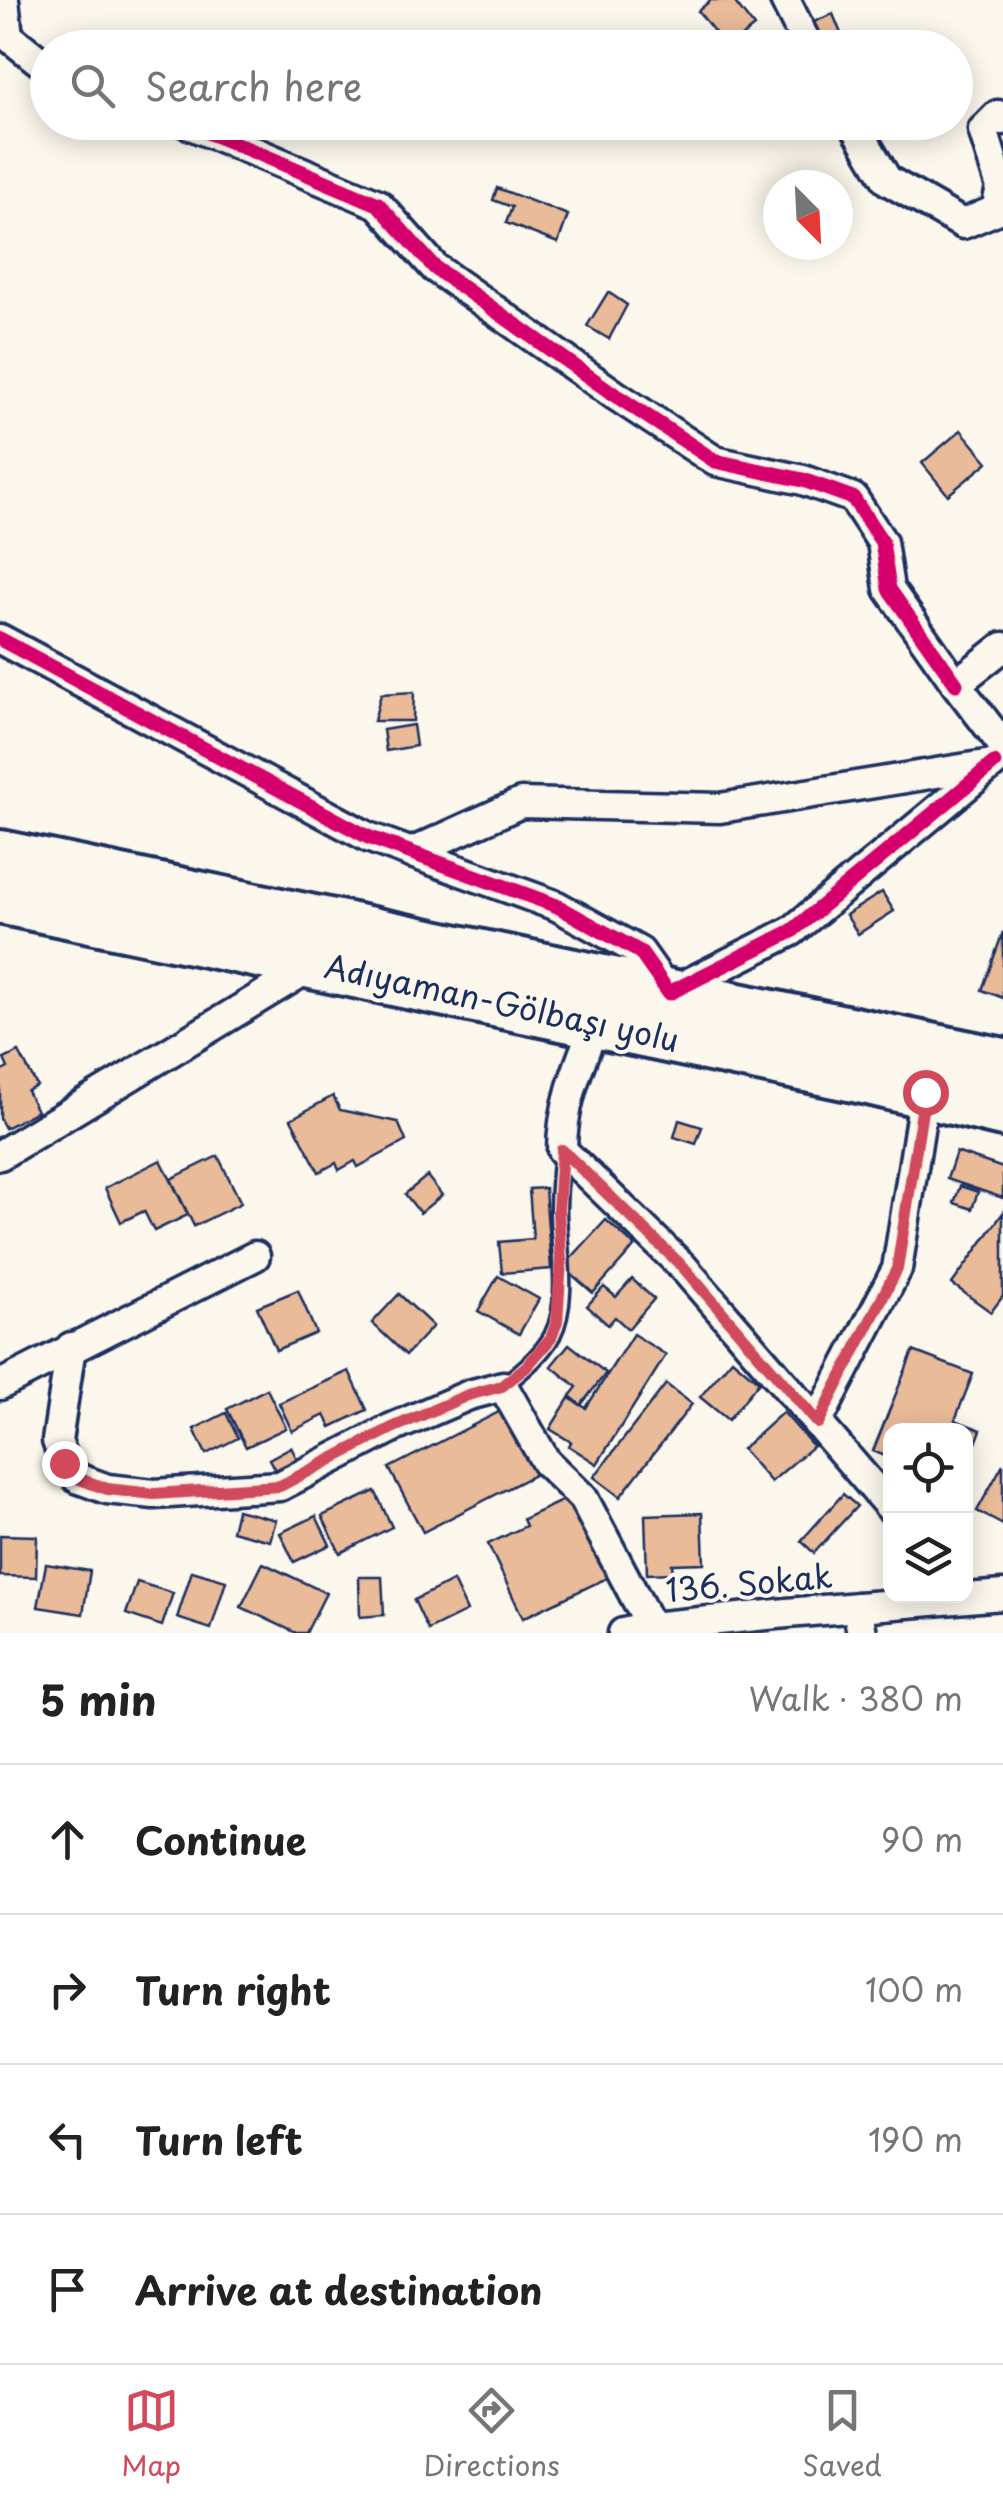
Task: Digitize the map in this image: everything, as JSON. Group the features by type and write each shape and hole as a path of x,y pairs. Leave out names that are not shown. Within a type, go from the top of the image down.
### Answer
{"highway":[{"name":"Adıyaman-Gölbaşı yolu","path":"0,856 1003,1064"},
{"name":"Adıyaman-Gölbaşı yolu","path":"0,898 1003,1111"}],"street":[{"path":"4,0 8,36 30,54"},
{"path":"785,0 800,30"},
{"path":"863,140 886,180 962,224 996,210 1001,187 983,130 998,114 1003,120"},
{"path":"227,140 378,204 435,268 715,461 802,480 853,498 882,542 890,589 1000,756"},
{"path":"0,640 368,837 557,906 640,952 669,993 792,931 1000,756"},
{"path":"956,684 1003,647"},
{"path":"411,853 521,803 720,808 1000,756"},
{"path":"0,1156 316,964"},
{"path":"596,1022 570,1088 562,1124 562,1150 683,1267 883,1499"},
{"path":"818,1423 897,1269 925,1092"},
{"path":"0,1385 256,1256"},
{"path":"71,1347 57,1441 64,1463 77,1478 107,1489 154,1494 280,1486 392,1428 468,1395 502,1386 546,1462 583,1498 651,1627"},
{"name":"136. Sokak","path":"973,1595 1003,1595"},
{"name":"136. Sokak","path":"623,1633 651,1627 860,1620 933,1603"}],"lane":[{"path":"502,1386 526,1367 551,1338 557,1322 562,1150"}],"building":[{"path":"711,0 733,0 754,27 713,30 698,11"},
{"path":"833,14 840,30 814,30 811,23"},
{"path":"497,188 568,215 558,243 506,223 512,207 493,200"},
{"path":"608,292 627,305 609,339 587,326"},
{"path":"961,430 988,462 948,495 922,463"},
{"path":"414,692 413,721 374,721 381,694"},
{"path":"413,725 416,746 386,751 383,730"},
{"path":"882,892 894,911 858,934 846,915"},
{"path":"1003,932 1003,998 982,990"},
{"path":"19,1052 37,1086 27,1091 37,1111 5,1128 0,1119 0,1072 8,1068 4,1059"},
{"path":"333,1096 340,1110 398,1122 406,1141 358,1167 355,1161 339,1170 336,1163 319,1172 291,1119"},
{"path":"679,1120 702,1127 696,1144 674,1137"},
{"path":"956,1152 1003,1168 1003,1198 947,1179"},
{"path":"218,1156 241,1203 194,1226 171,1179"},
{"path":"161,1160 188,1215 154,1231 144,1211 121,1222 105,1188"},
{"path":"427,1176 442,1195 420,1213 405,1194"},
{"path":"960,1186 978,1192 972,1209 954,1203"},
{"path":"545,1188 551,1269 502,1273 499,1242 533,1239 529,1189"},
{"path":"1003,1213 1003,1296 991,1312 952,1284"},
{"path":"606,1220 635,1246 593,1293 563,1267"},
{"path":"498,1276 539,1299 519,1334 478,1311"},
{"path":"632,1279 654,1299 628,1329 615,1317 608,1325 587,1306 604,1287 616,1297"},
{"path":"298,1290 316,1333 276,1350 257,1307"},
{"path":"399,1294 433,1326 406,1355 372,1323"},
{"path":"633,1334 666,1355 597,1464 550,1429 569,1398 586,1408"},
{"path":"569,1344 606,1373 581,1405 570,1396 577,1387 551,1366"},
{"path":"913,1351 973,1374 955,1420 963,1423 884,1423"},
{"path":"732,1359 759,1382 728,1420 700,1397"},
{"path":"349,1371 367,1410 331,1427 325,1415 292,1431 279,1403"},
{"path":"666,1384 692,1404 620,1497 594,1477"},
{"path":"267,1389 286,1428 246,1447 227,1409"},
{"path":"503,1410 536,1474 423,1532 389,1468"},
{"path":"783,1412 813,1446 771,1482 742,1449"},
{"path":"226,1413 238,1438 206,1454 194,1429"},
{"path":"883,1426 883,1455 873,1451"},
{"path":"973,1427 981,1430 973,1451"},
{"path":"291,1447 297,1459 275,1470 269,1459"},
{"path":"1003,1464 1003,1525 977,1511"},
{"path":"375,1491 392,1527 340,1553 322,1516"},
{"path":"843,1494 857,1506 814,1553 801,1541"},
{"path":"568,1498 607,1578 523,1618 488,1544 526,1526 523,1519"},
{"path":"237,1510 276,1520 270,1541 232,1531"},
{"path":"702,1513 704,1563 672,1564 673,1573 647,1574 645,1515"},
{"path":"316,1516 330,1545 294,1562 280,1533"},
{"path":"0,1535 37,1536 36,1577 0,1576"},
{"path":"263,1563 326,1593 306,1633 296,1633 241,1607"},
{"path":"46,1564 90,1571 83,1614 38,1607"},
{"path":"192,1571 226,1581 211,1629 177,1618"},
{"path":"359,1577 382,1577 384,1615 360,1617"},
{"path":"453,1581 467,1611 428,1630 414,1600"},
{"path":"137,1582 173,1593 162,1626 126,1614"}],"cycle path":[{"path":"227,140 378,204 435,268 715,461 803,480 853,498 882,542 889,589 956,684"},
{"path":"0,639 368,837 557,906 640,952 669,993 792,931 994,763"}],"route":[{"path":"64,1463 77,1478 107,1489 154,1494 280,1486 392,1428 468,1395 502,1386 526,1367 551,1338 557,1322 562,1150 683,1267 818,1423 897,1269 925,1092"}]}
